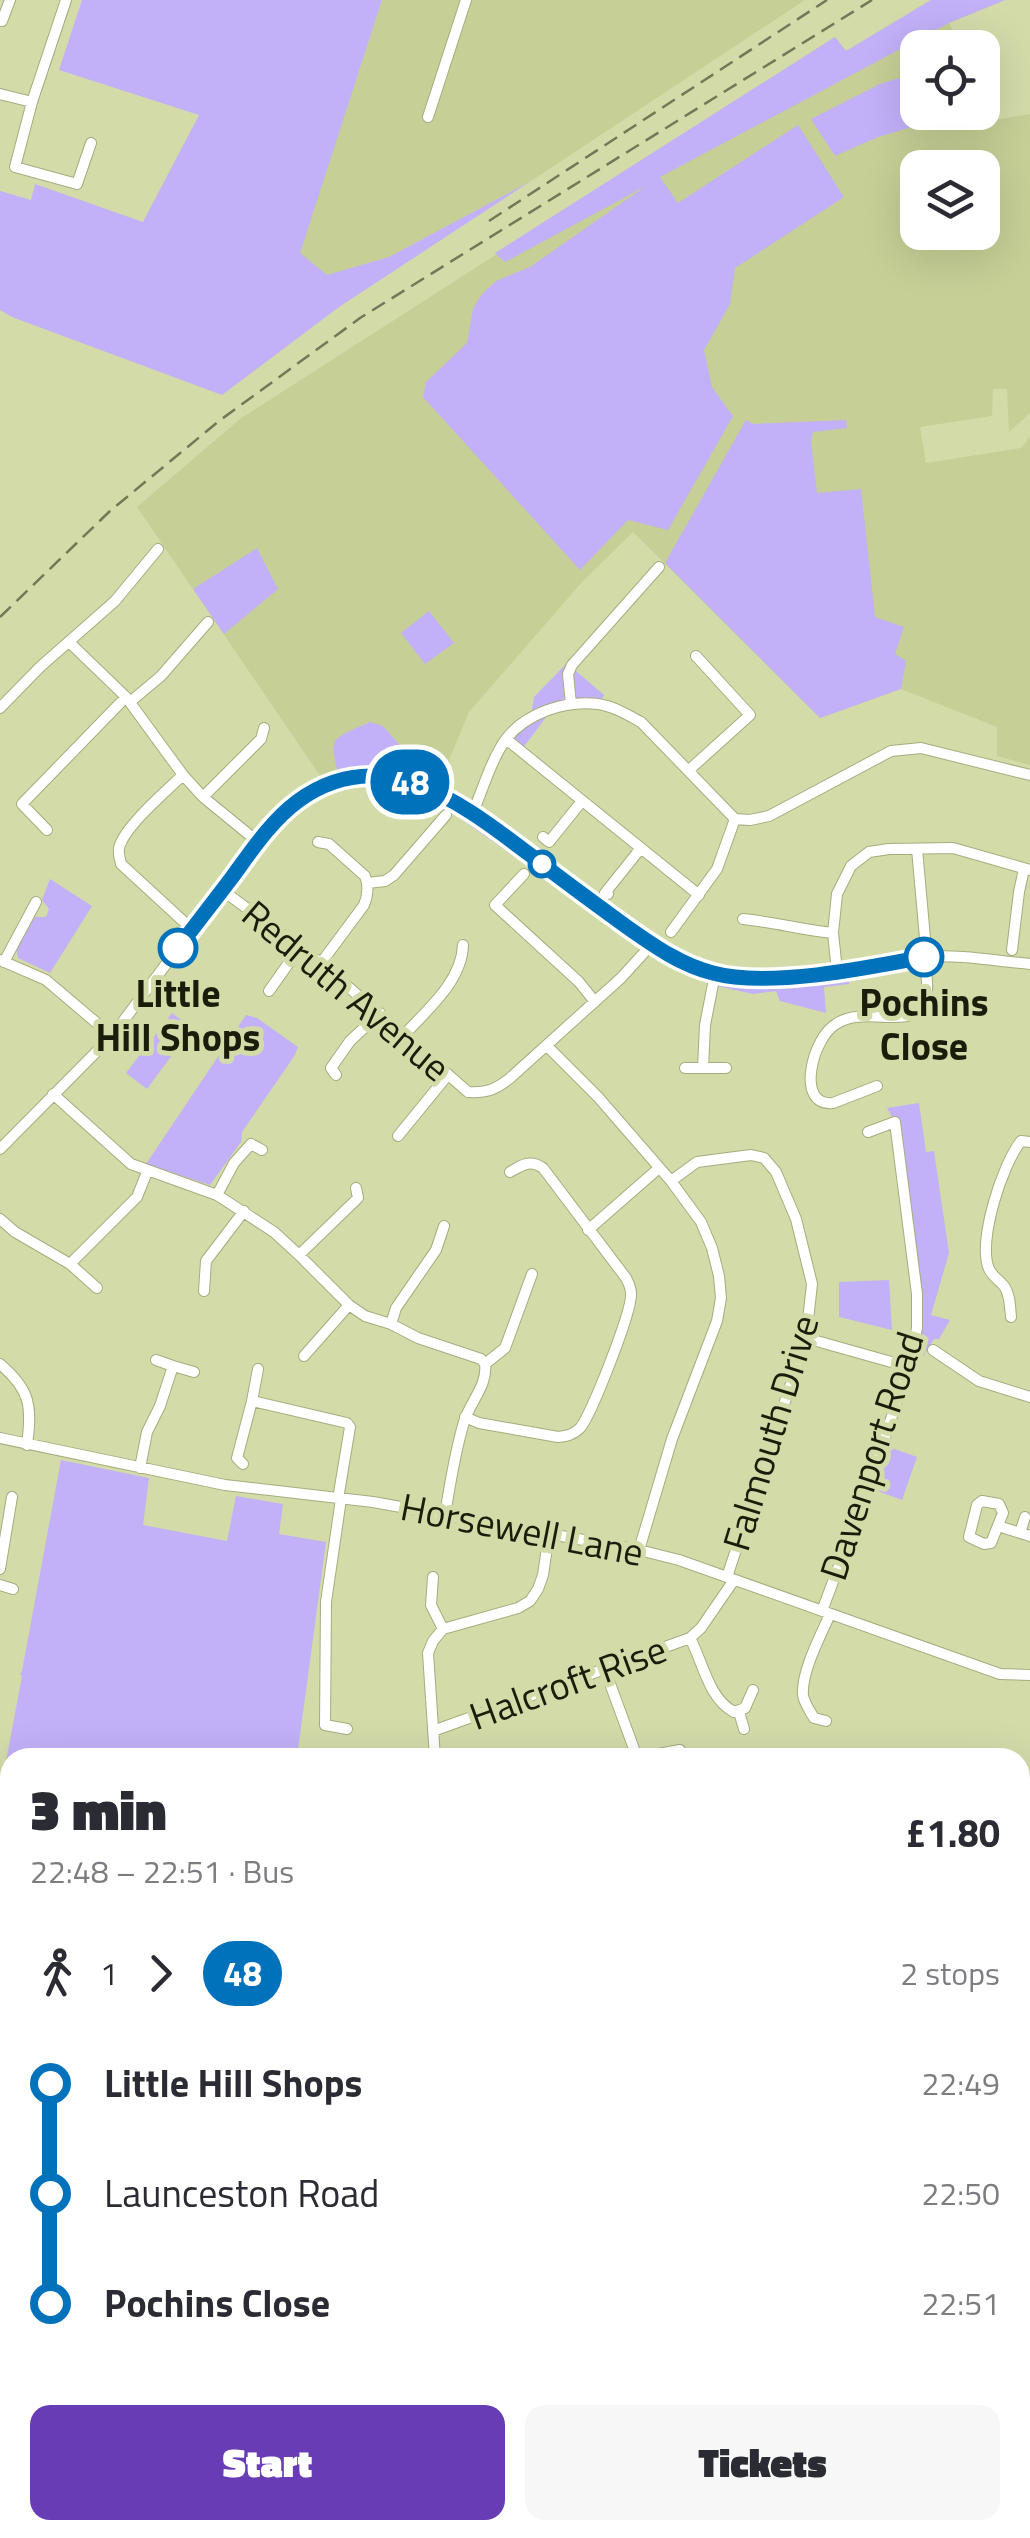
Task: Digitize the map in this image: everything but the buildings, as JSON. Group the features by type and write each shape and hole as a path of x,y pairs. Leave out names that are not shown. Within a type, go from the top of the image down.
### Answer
{"street":[{"path":"0,21 10,0"},
{"path":"66,0 14,167 77,184 91,143"},
{"path":"428,117 466,0"},
{"path":"0,94 32,102"},
{"path":"0,708 115,602 158,550"},
{"path":"572,704 568,674 572,664 660,566"},
{"path":"47,830 22,804 128,700 161,676 208,622"},
{"path":"197,635 208,645"},
{"path":"69,642 128,700 202,797 258,842"},
{"path":"696,656 761,725"},
{"path":"473,812 506,739 531,716 572,704 600,704 641,722 735,819 770,816 892,751 921,748 1030,775"},
{"path":"689,770 750,715"},
{"path":"202,797 264,736"},
{"path":"506,739 699,894"},
{"path":"182,775 146,809 120,845 118,854 122,864 183,921"},
{"path":"0,1148 112,1036 258,842 298,801 340,779 404,780 473,812 652,944 686,965 716,974 780,977 924,957 1030,964"},
{"path":"543,837 549,842 582,802"},
{"path":"368,883 394,875 432,823 446,815"},
{"path":"671,932 717,869 735,819"},
{"path":"318,842 328,844 368,883 364,905 321,962"},
{"path":"604,892 641,848"},
{"path":"837,970 832,933 837,894 851,866 869,852 953,848 1027,870 1019,892 1012,950"},
{"path":"917,849 925,938"},
{"path":"524,874 492,908 579,982 596,1002"},
{"name":"Redruth Avenue","path":"222,890 321,962 468,1092 495,1090 596,1002 652,944"},
{"path":"38,907 2,961 46,980 112,1036"},
{"path":"743,919 832,933"},
{"path":"404,1035 452,979 462,958 463,945"},
{"path":"269,991 300,947"},
{"path":"877,1086 833,1103 819,1101 812,1091 814,1050 835,1024 851,1018 872,1014 899,1023 914,1014 924,1002 924,957"},
{"path":"462,958 476,961"},
{"path":"702,1068 705,1025 716,974"},
{"path":"336,1075 330,1068 350,1041 380,1013"},
{"path":"547,1046 598,1097 671,1181 701,1222 712,1248 721,1298 717,1321 672,1439 639,1550"},
{"path":"685,1068 726,1068"},
{"path":"398,1136 448,1076"},
{"path":"53,1094 119,1156 147,1172 217,1195 274,1232 365,1316 481,1359 485,1364 484,1381 466,1417 445,1515"},
{"path":"868,1132 908,1119"},
{"name":"Davenport Road","path":"816,1722 804,1695 805,1678 909,1366 918,1328 918,1294 894,1122"},
{"path":"1011,1317 1007,1289 990,1272 986,1256 988,1236 995,1196 1012,1152 1021,1141 1030,1142"},
{"path":"217,1195 234,1162 250,1142 262,1150"},
{"name":"Falmouth Drive","path":"671,1181 697,1162 751,1155 764,1158 772,1166 796,1219 812,1284 806,1338 731,1579"},
{"path":"466,1417 479,1423 558,1437 571,1435 585,1422 632,1295 626,1278 543,1168 527,1163 510,1172"},
{"path":"588,1230 659,1168"},
{"path":"70,1264 137,1196 147,1172"},
{"path":"299,1254 359,1196"},
{"path":"208,1285 206,1261 244,1212"},
{"path":"3,1217 15,1232 70,1264 96,1288"},
{"path":"391,1324 396,1308 436,1250 444,1226"},
{"path":"485,1364 505,1348 532,1274"},
{"path":"1008,1293 1020,1290"},
{"path":"522,1298 535,1303"},
{"path":"304,1356 349,1305"},
{"path":"806,1338 909,1366"},
{"path":"933,1350 979,1381 1030,1398"},
{"path":"156,1360 194,1372"},
{"path":"0,1364 21,1385 29,1402 27,1445"},
{"path":"140,1468 147,1432 173,1366"},
{"path":"237,1461 258,1370"},
{"path":"252,1401 342,1420 351,1418 326,1602 319,1724 346,1729"},
{"name":"Horsewell Lane","path":"0,1438 241,1487 445,1515 639,1550 679,1560 1000,1674 1030,1675"},
{"path":"0,1569 12,1497"},
{"path":"998,1526 1025,1534 1024,1518"},
{"path":"434,1748 428,1653 433,1641 443,1629 530,1601 544,1575 549,1534"},
{"path":"432,1576 431,1606 443,1629"},
{"name":"Halcroft Rise","path":"433,1731 690,1638 701,1628 731,1579"},
{"path":"0,1586 13,1589"},
{"path":"690,1638 721,1703 740,1712 746,1708 753,1690"},
{"path":"606,1670 633,1748"},
{"path":"740,1712 744,1729"}],"shaded area":[{"path":"82,0 382,0 300,253 327,275 389,257 531,181 339,307 222,395 12,317 0,310 0,191 31,200 35,184 143,222 199,115 59,70"},
{"path":"382,0 805,0 531,181 389,257 327,276 299,254"},
{"path":"931,0 1005,0 949,23 952,30 900,30 900,130 1000,130 1000,119 1030,114 1030,413 1009,432 1007,389 993,389 992,416 920,427 926,463 1021,448 1030,437 1030,765 997,756 997,727 901,689 820,718 633,532 582,582 469,712 439,784 398,770 369,770 323,780 137,507 240,419 835,37 846,51"},
{"path":"931,0 1005,0 936,30 900,30 900,49 660,177 678,203 798,125 844,197 735,268 730,304 704,350 712,387 733,416 668,530 628,520 580,570 423,397 426,382 467,343 473,309 496,281 530,267 646,186 505,262 495,253 835,37 846,51"},
{"path":"900,78 902,130 835,156 811,119"},
{"path":"746,420 753,424 846,420 847,428 813,432 817,493 861,489 875,617 904,627 895,654 906,661 901,689 820,718 665,563"},
{"path":"257,548 278,589 224,634 193,589"},
{"path":"429,611 454,643 425,664 401,633"},
{"path":"569,661 604,695 600,704 552,709 523,748 506,739 531,716 534,697"},
{"path":"370,722 383,726 405,751 405,780 452,800 583,896 570,896 457,816 422,796 372,786 359,778 340,779 334,754 336,741"},
{"path":"50,879 92,906 50,973 18,958 16,947 35,917 46,917 49,909 42,900"},
{"path":"849,969 849,984 824,987 826,1013 780,1001 776,991 753,994 713,985 715,974 740,978"},
{"path":"172,1013 192,1028 147,1089 126,1073"},
{"path":"246,1015 257,1018 298,1047 242,1132 241,1142 210,1185 146,1164"},
{"path":"919,1103 926,1152 934,1151 949,1253 931,1315 950,1320 922,1358 912,1355 917,1328 895,1122 887,1108"},
{"path":"889,1280 892,1330 839,1317 839,1282"},
{"path":"889,1447 917,1457 902,1500 875,1490"},
{"path":"61,1460 149,1478 143,1525 227,1541 236,1496 283,1504 279,1534 326,1542 298,1748 9,1748"}],"railway":[{"path":"489,221 827,0"},
{"path":"0,617 110,511 219,421 360,318 872,0"}],"bus line":[{"name":"48","path":"178,948 258,842 298,801 340,779 382,777 426,788 473,812 583,896 686,965 740,978 780,977 924,957"}],"place":[{"name":"Little Hill Shops","path":"178,948"},
{"name":"Pochins Close","path":"924,957"}]}
